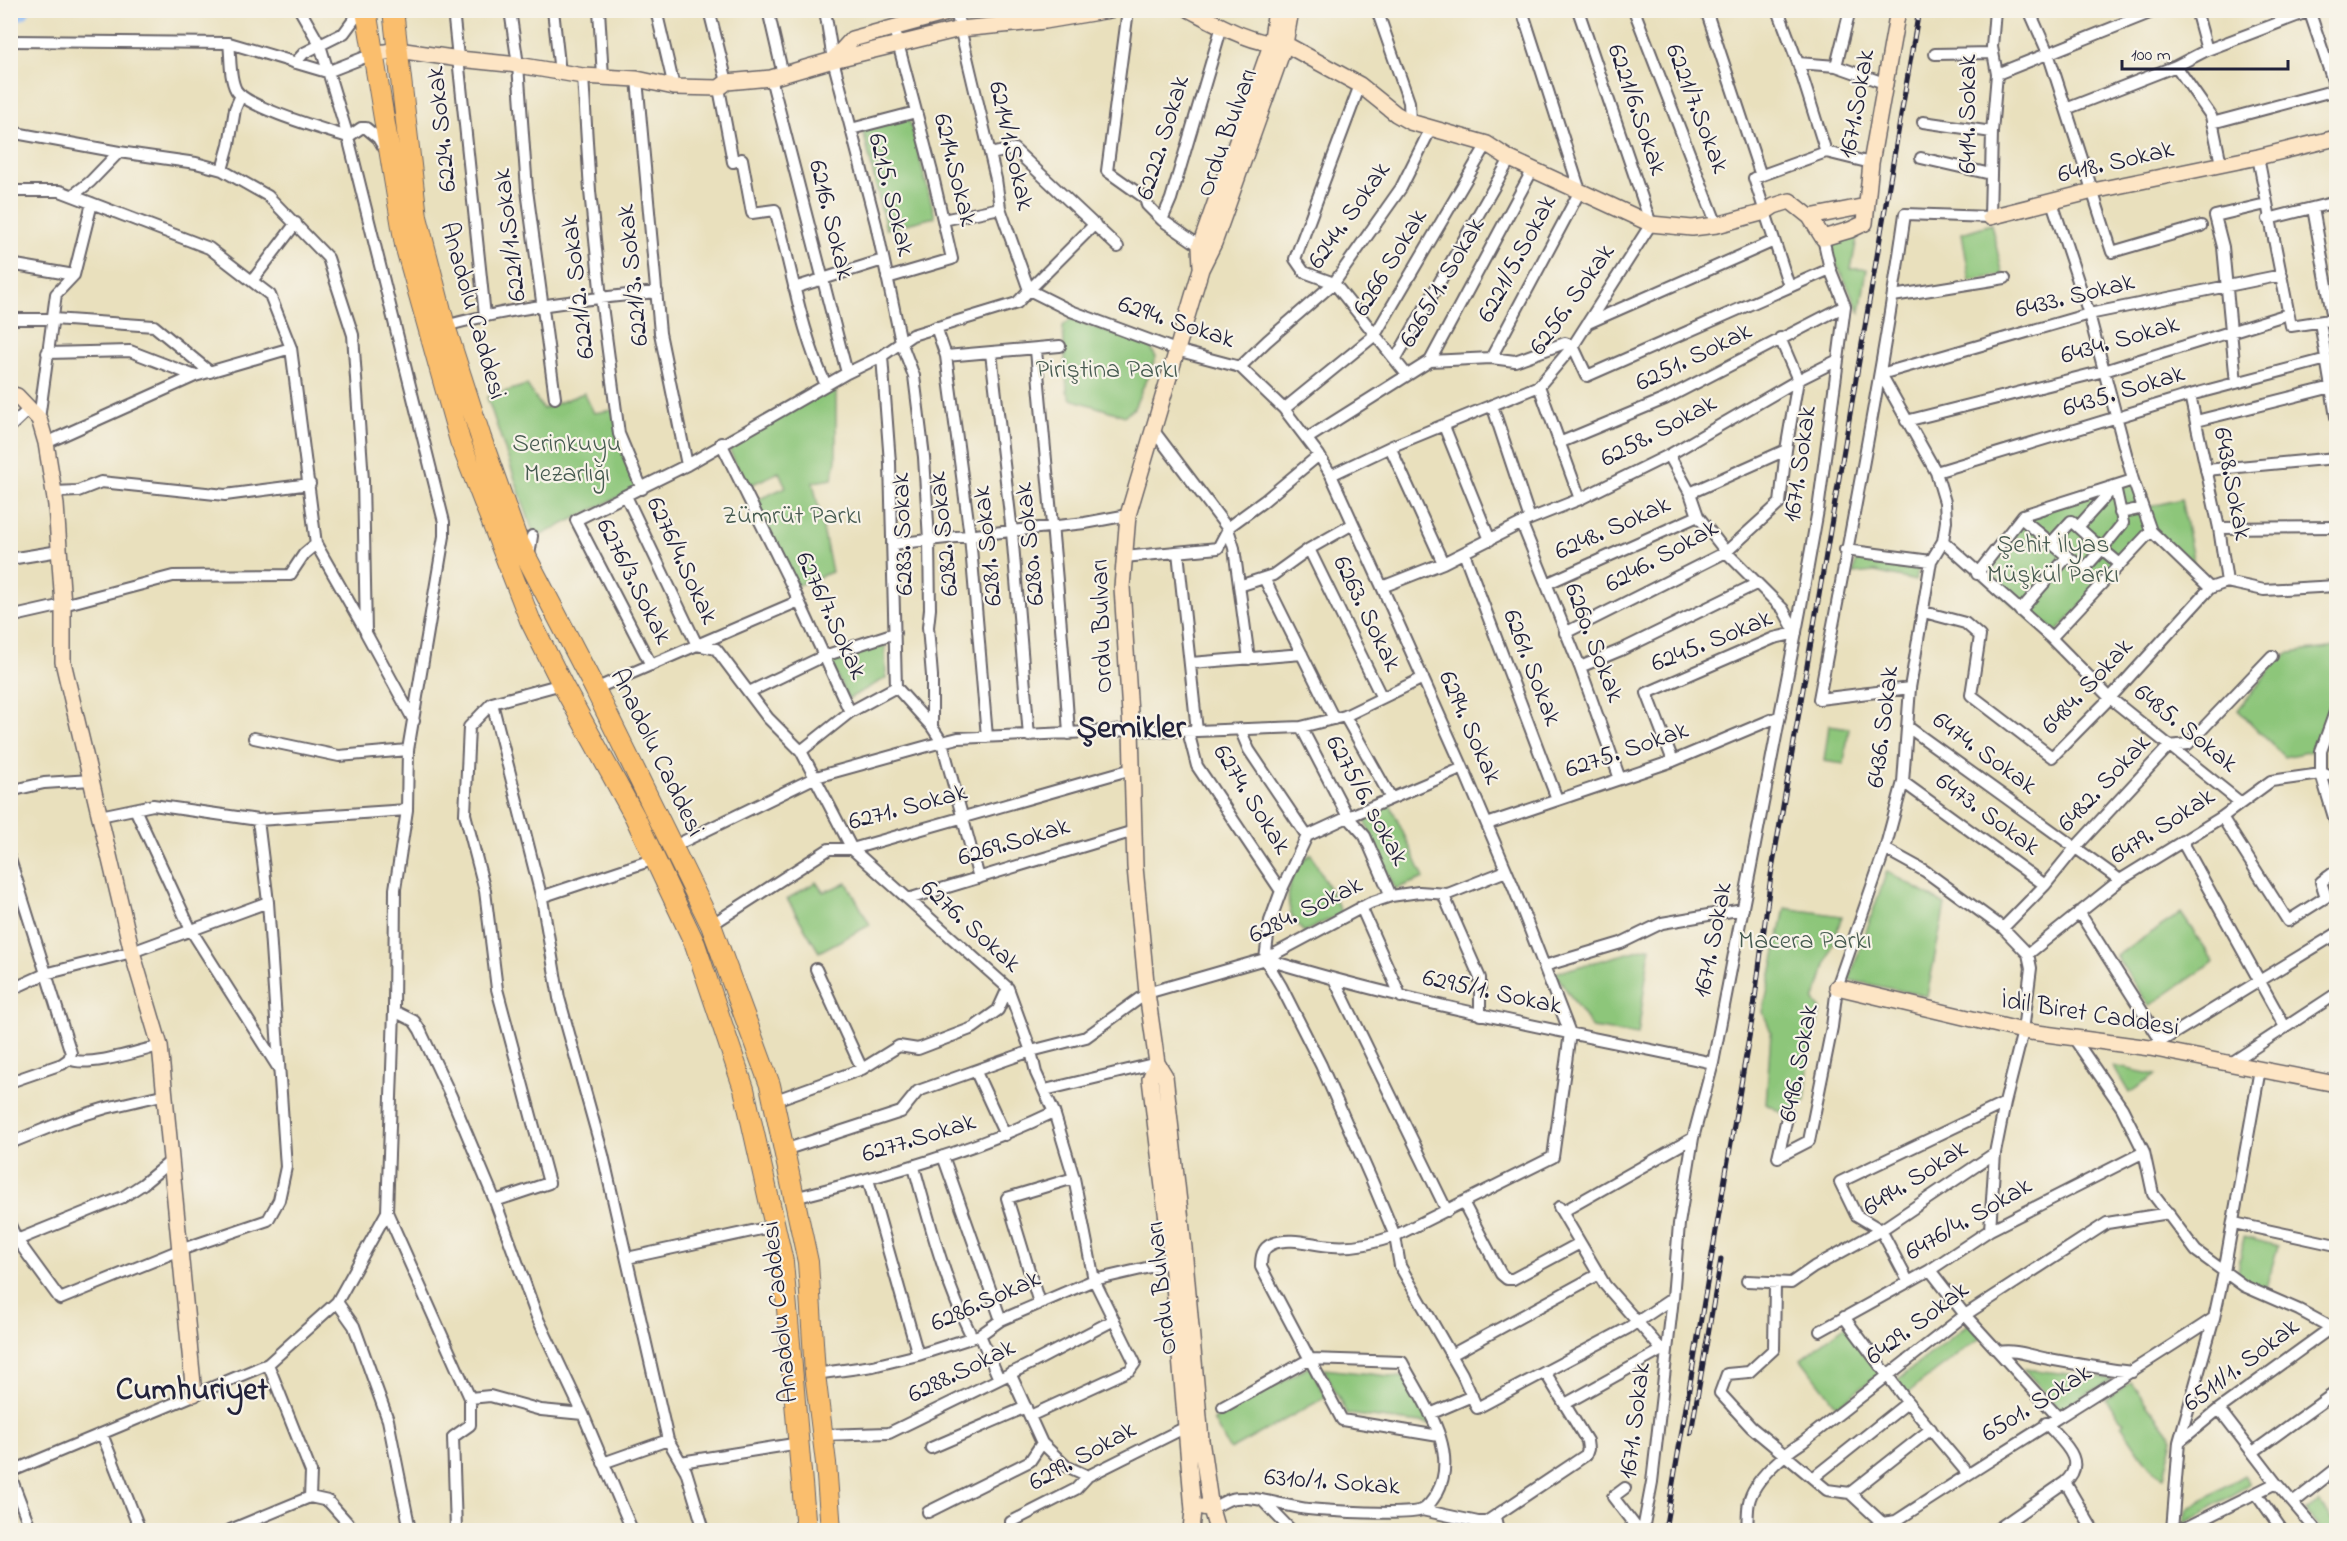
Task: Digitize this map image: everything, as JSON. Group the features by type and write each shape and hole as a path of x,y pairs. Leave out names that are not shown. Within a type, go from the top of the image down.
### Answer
{"highway":[{"name":"Anadolu Caddesi","path":"366,10 405,246 460,441 530,620 562,684 635,817 695,944 744,1089 783,1262 806,1530"},
{"name":"Anadolu Caddesi","path":"393,10 417,217 445,326 489,460 517,539 595,689 711,925 770,1085 808,1262 815,1374 831,1530"}],"street":[{"path":"300,10 320,45 348,137 444,522 444,536 408,750 407,810 395,889 394,1011 387,1212 470,1398 470,1425 453,1437 456,1530"},
{"path":"295,63 304,53 344,33 361,10"},
{"name":"6224. Sokak","path":"453,10 485,315"},
{"name":"6221/1.Sokak","path":"510,10 518,65 527,190 555,398"},
{"path":"553,10 560,73"},
{"path":"599,10 603,77"},
{"path":"656,10 674,87"},
{"path":"709,10 723,85 733,162 742,159 752,213 775,210 814,360 826,385"},
{"name":"6216. Sokak","path":"768,10 777,77 822,280 847,373"},
{"name":"6215. Sokak","path":"825,10 833,60 901,342"},
{"path":"1016,10 1045,21"},
{"path":"10,41 230,43 327,72 373,54 398,50 518,65 583,76 637,79 674,87 723,85 777,77 833,60 960,29 1045,21 1110,10"},
{"path":"1128,10 1107,171 1145,198 1147,205 1162,220"},
{"path":"1190,10 1222,26 1278,45 1360,85 1396,114 1410,122 1487,144 1509,159 1651,224 1692,228 1717,225 1765,212 1774,206 1790,201 1810,217 1823,238 1830,269 1845,306 1838,360"},
{"name":"Ordu Bulvarı","path":"1217,1530 1211,1509 1201,1440 1184,1248 1165,1076 1157,1063 1147,993 1135,867 1131,730 1122,587 1128,515 1201,269 1214,243 1278,45 1276,10"},
{"name":"Ordu Bulvarı","path":"1201,269 1200,246 1291,10"},
{"path":"1377,10 1409,102 1410,122"},
{"name":"6221/5.Sokak","path":"1491,358 1580,191 1522,10"},
{"name":"6221/6.Sokak","path":"1578,10 1651,224"},
{"name":"6221/7.Sokak","path":"1634,10 1717,225"},
{"path":"1706,10 1761,176"},
{"path":"1778,10 1798,63 1826,152"},
{"path":"1836,66 1850,10"},
{"name":"1671.Sokak","path":"1866,206 1871,163 1887,84 1898,10"},
{"name":"6414. Sokak","path":"1990,217 1992,132 1997,74 1993,50 1995,10"},
{"path":"2029,10 2048,53 2112,252 2201,226"},
{"path":"1997,74 2157,10"},
{"path":"2196,10 2207,50"},
{"path":"833,60 852,39 957,11"},
{"name":"6214/1.Sokak","path":"957,11 1000,208 1029,290"},
{"path":"2066,109 2176,66 2207,50 2310,11 2331,54 2337,90 2212,123"},
{"name":"6222. Sokak","path":"1200,246 1162,220 1171,199 1222,26"},
{"name":"6214.Sokak","path":"887,278 952,259 894,28"},
{"path":"230,43 233,82 241,95 287,118 348,137"},
{"path":"1936,52 1993,50"},
{"path":"1798,63 1836,66 1887,84"},
{"path":"2176,66 2211,116 2221,164"},
{"name":"6221/2. Sokak","path":"583,76 590,191 601,298 620,434 642,489"},
{"name":"6221/3. Sokak","path":"637,79 660,333 687,465"},
{"path":"1360,85 1296,259 1304,272 1334,283 1407,375"},
{"path":"222,170 235,109 241,95"},
{"path":"851,129 916,112"},
{"path":"1923,122 1992,132"},
{"path":"348,137 361,128 371,130 391,162"},
{"name":"6244. Sokak","path":"1240,367 1334,283 1401,188 1431,129"},
{"path":"10,132 119,152 196,163 222,170 268,196 328,258 353,335 363,480 366,633"},
{"name":"6418. Sokak","path":"1893,296 1905,214 1990,217 2093,191 2337,138"},
{"name":"6266 Sokak","path":"1284,410 1375,335 1487,144"},
{"path":"990,154 1014,149 1118,247"},
{"path":"73,195 90,182 119,152"},
{"path":"1789,286 1754,178 1826,152 1871,163"},
{"path":"2258,157 2268,219 2282,275 2291,326 2335,319 2313,208"},
{"path":"1921,158 1991,174"},
{"path":"1395,360 1509,159"},
{"name":"6265/1. Sokak","path":"1308,438 1430,361 1533,169"},
{"path":"10,191 60,191 209,248 270,295 291,348 316,544 414,722"},
{"path":"10,427 34,414 48,353 56,294 74,275 92,202"},
{"path":"2052,202 2089,314 2133,480 2151,531 2210,588"},
{"path":"2268,219 2337,202"},
{"path":"2235,383 2223,248 2215,216 2266,204"},
{"path":"1810,217 1866,206 1865,223 1823,238"},
{"path":"943,220 1000,208"},
{"path":"252,281 296,223"},
{"path":"626,496 687,465 847,373 882,356 912,335 1017,303 1095,224"},
{"name":"6256. Sokak","path":"1331,475 1390,447 1539,386 1573,346 1651,224"},
{"path":"1588,323 1774,240"},
{"path":"794,288 883,260"},
{"path":"10,264 74,275"},
{"path":"1430,361 1491,358 1515,361 1565,343 1573,346 1587,376 1830,269"},
{"name":"6433. Sokak","path":"1881,374 2089,314 2282,275"},
{"path":"1910,688 1819,699 1845,550 1881,374 1893,296 2005,278"},
{"name":"6294. Sokak","path":"1029,290 1071,311 1176,350 1240,367 1284,410 1308,438 1331,475 1463,768 1570,1033"},
{"path":"445,326 485,315 542,305 657,292"},
{"name":"6251. Sokak","path":"1559,443 1665,399 1845,306"},
{"name":"6434. Sokak","path":"1906,421 2104,371 2288,314"},
{"path":"10,319 53,319 154,326 210,372"},
{"path":"2320,322 2337,417"},
{"name":"6282. Sokak","path":"936,327 946,356 970,536 987,737"},
{"path":"1780,338 1798,380"},
{"name":"6283. Sokak","path":"901,342 914,375 924,457 929,540 928,627 932,676 932,727"},
{"path":"946,356 1036,350 1060,346"},
{"path":"46,442 195,376 291,348"},
{"name":"6280. Sokak","path":"1036,350 1064,651 1069,734"},
{"path":"48,353 130,351 195,376"},
{"name":"6281. Sokak","path":"990,353 1012,532 1029,736"},
{"path":"882,356 890,463 896,687 932,727 942,742 978,878"},
{"name":"6435. Sokak","path":"1936,472 2190,395 2327,359"},
{"name":"6258. Sokak","path":"1382,587 1443,563 1670,455 1798,380 1838,360"},
{"name":"1671. Sokak","path":"1643,1530 1652,1482 1678,1224 1693,1137 1713,1063 1796,633 1818,510 1838,360"},
{"name":"6436. Sokak","path":"1837,987 1885,849 1903,782 1910,688 1931,561 1943,541 1946,521 1945,502 1936,472 1881,374"},
{"name":"6246. Sokak","path":"1565,633 1726,552 1780,503 1798,380"},
{"path":"1539,386 1580,499"},
{"path":"2196,421 2332,387"},
{"path":"10,394 17,396 34,414 46,442 60,551 63,662 132,952 160,1046 194,1394"},
{"name":"6438.Sokak","path":"2190,395 2219,528 2227,582"},
{"name":"6260. Sokak","path":"1492,405 1546,584 1580,666 1620,779"},
{"path":"1444,426 1490,540"},
{"path":"1154,431 1228,528 1234,548 1249,659"},
{"name":"6276/7.Sokak","path":"722,443 850,712"},
{"path":"1390,447 1443,563"},
{"path":"1690,493 1786,450"},
{"path":"1124,557 1218,548 1228,528 1319,455"},
{"path":"1670,455 1690,493 1698,516 1726,552 1783,609 1796,633"},
{"path":"2206,470 2337,458"},
{"path":"1977,574 2023,515 2133,480"},
{"path":"54,492 78,491 101,482 225,495 310,484"},
{"path":"2021,518 2084,569 2123,524 2115,486"},
{"path":"2078,527 2115,486"},
{"name":"6276/3.Sokak","path":"626,496 576,520 651,665"},
{"name":"6276/4.Sokak","path":"626,496 697,645"},
{"path":"2120,513 2143,508"},
{"path":"892,544 1085,524 1128,515"},
{"name":"6248. Sokak","path":"1546,584 1698,516"},
{"path":"2051,543 2071,521 2120,564"},
{"name":"6263. Sokak","path":"1239,586 1274,575 1309,549 1353,524"},
{"path":"2219,528 2337,527"},
{"path":"2051,638 2151,531"},
{"path":"528,562 532,536"},
{"name":"6485. Sokak","path":"1943,541 1977,574 2051,638 2110,698 2241,803"},
{"path":"10,617 174,576 290,575 304,554 316,544"},
{"name":"6263. Sokak","path":"1309,549 1382,698"},
{"path":"1845,550 1931,561"},
{"path":"10,559 60,551"},
{"name":"6274. Sokak","path":"1178,552 1191,663 1192,731 1197,766 1281,891"},
{"name":"6261. Sokak","path":"1464,553 1557,799"},
{"path":"491,554 508,564"},
{"path":"2020,611 2067,557"},
{"path":"1264,578 1302,654 1391,798"},
{"path":"2227,582 2264,590 2337,586"},
{"name":"6484. Sokak","path":"1924,612 1965,623 1980,636 1971,695 2052,757 2110,698 2210,588 2227,582"},
{"path":"1580,666 1621,650 1756,584"},
{"path":"595,689 799,601"},
{"path":"749,692 824,656 894,633"},
{"name":"6245. Sokak","path":"1673,761 1647,693 1774,638 1796,633"},
{"name":"6276. Sokak","path":"697,645 716,649 768,718 801,751 852,849 1008,988 1031,1051 1036,1073 1054,1112 1074,1178 1094,1280 1135,1363 1130,1370 1028,1412"},
{"path":"1191,663 1302,654"},
{"name":"6482. Sokak","path":"2003,928 2045,885 2075,848 2169,746 2188,744 2272,656"},
{"path":"672,847 816,777 958,738 1131,730 1192,731 1301,727 1340,718 1423,678"},
{"path":"495,1202 549,1183 497,989 485,891 465,814 470,727 492,703 562,684"},
{"path":"801,751 850,712 896,687"},
{"path":"492,703 541,897 559,998 603,1155 668,1440 686,1471 704,1530"},
{"path":"2337,709 2321,751 2320,774 2337,824"},
{"name":"6275. Sokak","path":"1487,824 1673,761 1780,716"},
{"name":"6275/6. sokak","path":"1301,727 1348,817 1365,836 1391,896"},
{"name":"6474. Sokak","path":"1908,727 2120,880"},
{"path":"1240,729 1249,750 1307,837"},
{"path":"254,738 339,756 408,750"},
{"path":"1463,768 1307,837 1281,891 1270,921 1265,959 1321,1065 1395,1236 1400,1266 1451,1355 1477,1407 1637,1321 1672,1298"},
{"name":"6271. Sokak","path":"711,925 829,849 852,849 1132,769"},
{"name":"6479. Sokak","path":"2028,954 2120,880 2222,817 2271,781 2320,774 2337,775"},
{"path":"10,791 44,783 91,780"},
{"name":"6473. Sokak","path":"1903,782 2045,885"},
{"path":"100,816 153,804 258,820 407,810"},
{"path":"135,809 191,930 228,992 279,1069"},
{"path":"2222,817 2288,921 2326,897 2321,882 2337,871"},
{"path":"10,1225 17,1240 60,1299 180,1250 268,1220 279,1200 286,1167 268,902 258,820"},
{"name":"6269.Sokak","path":"908,899 1134,831"},
{"path":"2182,840 2285,1027"},
{"path":"1885,849 1925,871 2003,928 2028,954 2031,968 2023,1030"},
{"path":"10,859 71,1050 69,1059 62,1064 12,1077"},
{"path":"541,897 655,859"},
{"name":"6284. Sokak","path":"784,1150 901,1112 918,1091 1031,1051 1086,1037 1147,993 1265,959 1361,908 1391,896 1419,892 1448,894 1506,871"},
{"path":"1443,894 1479,978 1480,1015"},
{"path":"10,990 45,974 132,952 268,902"},
{"path":"1361,908 1401,996"},
{"path":"1544,966 1621,943 1662,923 1743,909"},
{"path":"2079,912 2156,1044 2337,934"},
{"name":"6295/1. Sokak","path":"1265,959 1335,981 1480,1015 1713,1063"},
{"path":"816,969 862,1069"},
{"path":"1335,981 1447,1211"},
{"name":"İdil Biret Caddesi","path":"1837,987 2023,1030 2156,1044 2231,1063 2337,1084"},
{"name":"6496. Sokak","path":"1788,1113 1779,1157 1809,1141 1832,1027 1837,987"},
{"path":"773,1101 862,1069 899,1046 918,1049 973,1028 998,1010 1008,988"},
{"path":"2231,1063 2337,994"},
{"path":"394,1011 414,1021 451,1096 495,1202 537,1317 583,1414 632,1530"},
{"name":"6494. Sokak","path":"1746,1281 1791,1283 1814,1267 1881,1230 1995,1154 2023,1030"},
{"path":"1439,1436 1342,1420 1262,1267 1261,1256 1273,1243 1290,1241 1333,1246 1370,1244 1395,1236 1553,1157 1570,1033"},
{"path":"2073,1037 2122,1108 2144,1152 2153,1194 2196,1251 2244,1286 2334,1329"},
{"path":"69,1059 76,1062 92,1061 160,1046"},
{"path":"1045,1090 1157,1063"},
{"name":"Ordu Bulvarı","path":"1157,1063 1150,1079 1172,1262 1193,1510 1191,1530"},
{"path":"2260,1069 2224,1272 2214,1318 2179,1442 2172,1530 2185,1528 2276,1483"},
{"path":"976,1072 1005,1135"},
{"path":"10,1143 70,1119 106,1108 166,1095"},
{"path":"1908,1281 1881,1230 1856,1215 1840,1182 2005,1103"},
{"name":"6277.Sokak","path":"794,1198 914,1167 1005,1135 1054,1112"},
{"path":"1565,1404 1664,1350 1605,1285 1560,1209 1693,1137"},
{"name":"6476/4. Sokak","path":"1820,1331 1930,1270 1990,1230 2144,1152"},
{"path":"1990,1230 1995,1154"},
{"path":"943,1156 1001,1320"},
{"path":"17,1240 123,1197 172,1160"},
{"path":"914,1167 936,1245 959,1312 976,1336 999,1379"},
{"path":"1039,1303 1007,1198 1074,1178"},
{"path":"868,1179 918,1355"},
{"path":"1463,1203 1501,1274 1507,1279 1513,1279 1580,1243"},
{"path":"31,1530 10,1473 268,1364 337,1302 387,1212"},
{"name":"6429. Sokak","path":"1747,1530 1749,1502 1753,1491 1784,1454 1803,1443 1965,1315 2107,1223 2169,1214"},
{"path":"2234,1223 2337,1245"},
{"path":"627,1258 775,1226"},
{"name":"6286.Sokak","path":"815,1374 873,1366 918,1355 976,1336 1001,1320 1094,1280 1172,1262"},
{"path":"1930,1270 1965,1315 2058,1417"},
{"path":"1451,1355 1599,1274"},
{"path":"1775,1283 1774,1349 1749,1372 1727,1374 1720,1392 1751,1428 1827,1490 1850,1493 1886,1527"},
{"path":"337,1302 354,1326 388,1420 410,1530"},
{"path":"1844,1317 1907,1403 1968,1474"},
{"name":"6501. Sokak","path":"1869,1530 1886,1527 1896,1521 2046,1423 2132,1372 2214,1318"},
{"name":"6288.Sokak","path":"822,1435 889,1433 1114,1320"},
{"name":"6511/1. Sokak","path":"2179,1442 2219,1409 2334,1329"},
{"path":"1999,1352 2011,1350 2093,1368 2132,1372"},
{"path":"1223,1407 1310,1359"},
{"name":"6310/1. Sokak","path":"1211,1509 1233,1499 1262,1500 1307,1509 1389,1513 1422,1510 1430,1502 1443,1482 1443,1447 1430,1414 1402,1362 1310,1359"},
{"path":"268,1364 311,1472 310,1497"},
{"path":"1422,1510 1486,1522 1586,1455 1587,1441 1545,1372"},
{"path":"1010,1373 1042,1443 1066,1466 1088,1476"},
{"path":"2253,1452 2337,1392"},
{"path":"470,1398 490,1396 540,1410 583,1414"},
{"path":"1430,1414 1472,1396"},
{"path":"1813,1478 1907,1403"},
{"path":"2219,1409 2276,1483 2316,1530"},
{"path":"931,1448 1028,1412"},
{"path":"1996,1530 2073,1475 2075,1463 2072,1453 2046,1423"},
{"name":"6299. Sokak","path":"1013,1530 1011,1521 1076,1489 1088,1476 1186,1427"},
{"path":"1850,1493 1931,1430"},
{"path":"102,1434 140,1530"},
{"path":"603,1463 668,1440"},
{"path":"681,1462 800,1443"},
{"path":"928,1512 1030,1461 1042,1443"},
{"path":"2293,1503 2337,1469"},
{"path":"2065,1482 2093,1530"},
{"path":"1625,1488 1613,1497 1636,1527 1630,1530"},
{"path":"2256,1493 2282,1530"},
{"path":"230,1530 310,1497 328,1501 354,1530"},
{"path":"1262,1500 1291,1530"},
{"path":"1193,1510 1199,1507 1211,1509"},
{"path":"1495,1517 1498,1530"}],"green space":[{"path":"909,118 935,217 886,229 863,130"},
{"path":"1991,224 2003,275 1970,281 1962,233"},
{"path":"1838,238 1857,238 1851,269 1867,269 1860,312 1830,250"},
{"name":"Piriştina Parkı","path":"1071,319 1150,347 1156,357 1134,408 1125,416 1071,399 1067,391 1063,326"},
{"name":"Zümrüt Parkı","path":"836,383 836,461 832,479 813,482 832,572 795,586 752,502 786,487 779,472 746,487 727,444"},
{"name":"Serinkuyu Mezarlığı","path":"527,385 543,409 584,393 594,413 613,410 639,487 535,538 487,397"},
{"name":"Şehit İlyas Müşkül Parkı","path":"2133,480 2151,531 2051,638 1977,574 2023,515"},
{"path":"2181,499 2195,569 2153,530 2145,508"},
{"path":"1857,556 1919,563 1916,581 1875,572 1853,574"},
{"path":"885,640 886,678 848,699 830,661"},
{"path":"2336,647 2336,692 2312,751 2284,757 2238,710 2275,663 2290,653"},
{"path":"1829,725 1849,728 1844,764 1824,761"},
{"path":"1389,802 1424,878 1395,889 1362,814"},
{"path":"1311,854 1342,913 1304,932 1291,913 1289,892 1296,871"},
{"path":"1887,871 1945,905 1927,996 1849,980"},
{"path":"816,882 823,892 847,883 870,925 819,952 787,899"},
{"name":"Macera Parkı","path":"1785,908 1842,916 1814,1001 1821,1009 1809,1056 1805,1101 1797,1107 1795,1120 1766,1104 1771,1032 1763,1012"},
{"path":"2181,913 2214,962 2149,1006 2116,956"},
{"path":"1650,947 1638,1035 1592,1028 1555,973"},
{"path":"2113,1066 2156,1075 2129,1093"},
{"path":"2244,1237 2278,1246 2265,1291 2237,1277"},
{"path":"1970,1323 1981,1337 1906,1394 1896,1381"},
{"path":"1846,1325 1882,1372 1837,1406 1801,1359"},
{"path":"1310,1366 1326,1397 1230,1450 1213,1420"},
{"path":"1324,1369 1407,1378 1430,1424 1347,1414"},
{"path":"2024,1369 2113,1379 2060,1410"},
{"path":"2131,1382 2173,1438 2164,1477 2147,1462 2121,1425 2124,1422 2106,1400"},
{"path":"2244,1475 2250,1484 2184,1524 2188,1509"},
{"path":"2319,1502 2336,1525 2336,1530 2321,1530 2306,1511"}],"waterway":[{"path":"10,12 20,10"}],"railway":[{"path":"1665,1530 1753,1014 1771,875 1919,10"},
{"path":"1691,1433 1721,1259"}],"district":[{"name":"Şemikler","path":"1131,729"},
{"name":"Cumhuriyet","path":"192,1391"}]}
